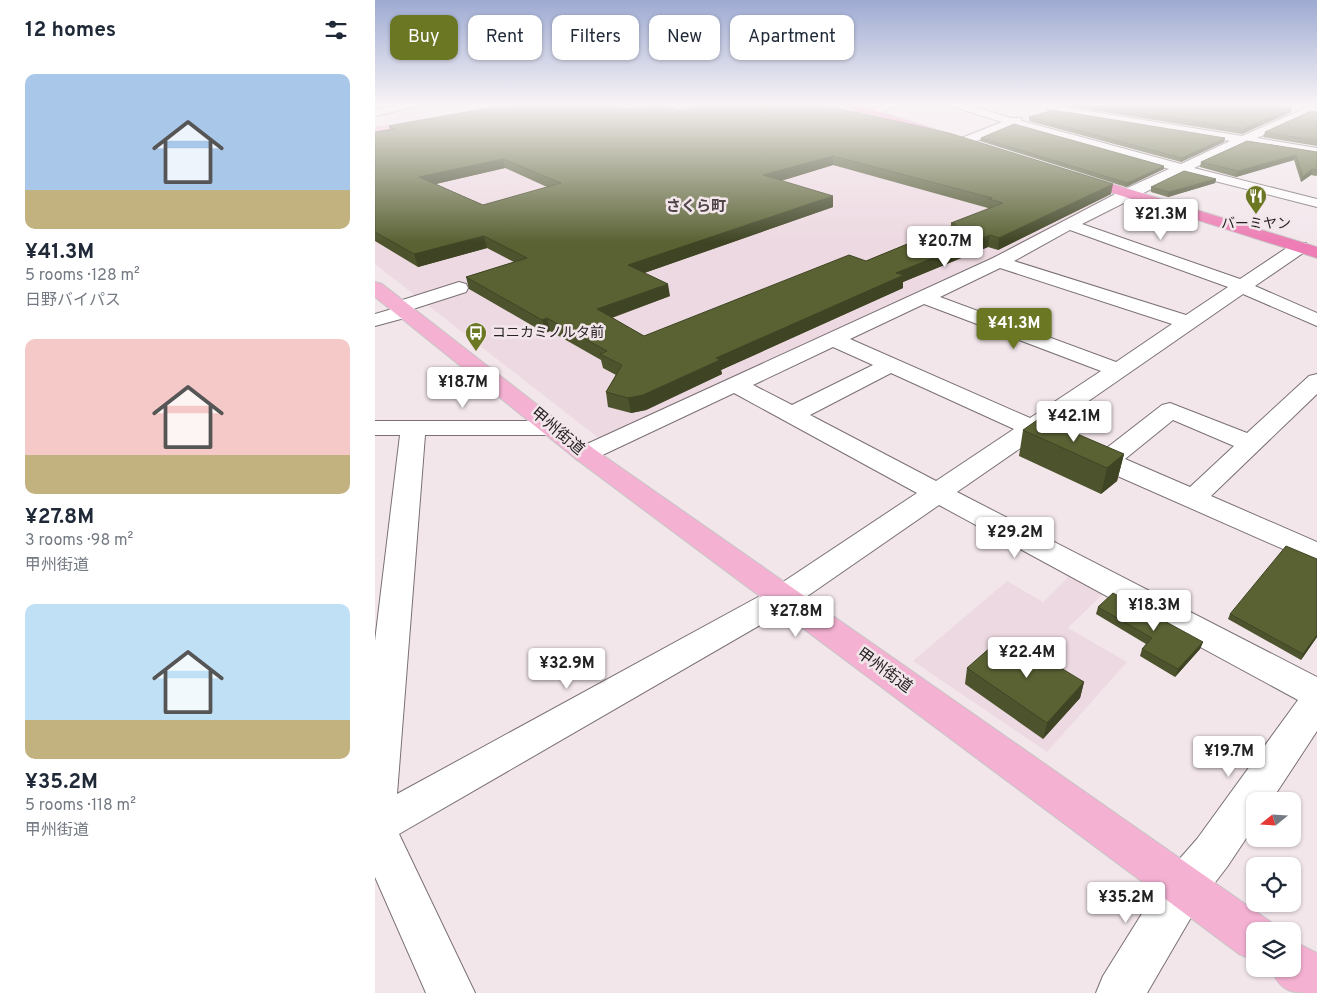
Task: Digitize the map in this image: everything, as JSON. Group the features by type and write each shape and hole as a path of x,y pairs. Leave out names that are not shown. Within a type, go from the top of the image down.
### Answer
{"highway":[{"path":"1067,174 1311,250"}],"main road":[{"name":"甲州街道","path":"375,288 393,313 782,598 1246,932"},
{"path":"1301,971 1317,983"}],"street":[{"path":"1114,149 1317,203"},
{"path":"585,454 999,262 1128,193 1223,149"},
{"path":"1302,200 1317,191"},
{"path":"1071,225 1241,286 1317,320"},
{"path":"375,825 414,806 782,598 939,494 1186,322 1241,286 1311,250"},
{"path":"999,262 1186,322"},
{"path":"393,313 459,288"},
{"path":"923,297 1118,370"},
{"path":"833,339 1317,554"},
{"path":"791,415 889,365"},
{"path":"1193,499 1317,381"},
{"path":"734,384 1317,693"},
{"path":"1106,461 1170,410 1251,444"},
{"path":"375,428 551,428"},
{"path":"375,809 413,429"},
{"path":"1121,993 1184,887 1211,853 1317,701"},
{"path":"375,829 451,993"}],"shaded area":[{"path":"375,149 962,149 1109,197 966,271 601,440 375,264"},
{"path":"1077,568 1111,586 1068,628 1127,662 1047,752 913,661 1007,581 1043,602"}],"building":[{"path":"375,149 1002,149 1113,184 999,238 990,235 896,273 904,275 716,358 720,360 643,395 628,398 606,392 622,365 600,354 607,351 547,318 542,320 466,277 527,258 484,236 414,254 375,232","holes":["833,156 992,198 989,199 1003,203 951,223 956,224 866,261 849,255 644,336 597,309 668,284 628,265 833,196 763,175","503,159 561,183 483,205 419,177"]},
{"path":"1018,149 1104,149 1164,166 1127,183"},
{"path":"1150,149 1201,149 1182,158"},
{"path":"1229,149 1300,149 1317,152 1317,170 1312,169 1303,177 1296,155 1238,171 1201,162"},
{"path":"1184,171 1216,179 1169,192 1151,187"},
{"path":"1040,418 1124,454 1107,468 1023,430"},
{"path":"1286,546 1317,559 1317,635 1303,654 1230,614"},
{"path":"1113,593 1203,642 1178,669 1142,649 1152,638 1098,607"},
{"path":"1000,639 1023,652 1028,648 1084,682 1047,723 967,668"}],"place":[{"name":"バーミヤン","path":"1256,215"},
{"name":"コニカミノルタ前","path":"476,352"}],"district":[{"name":"さくら町","path":"696,207"}]}
